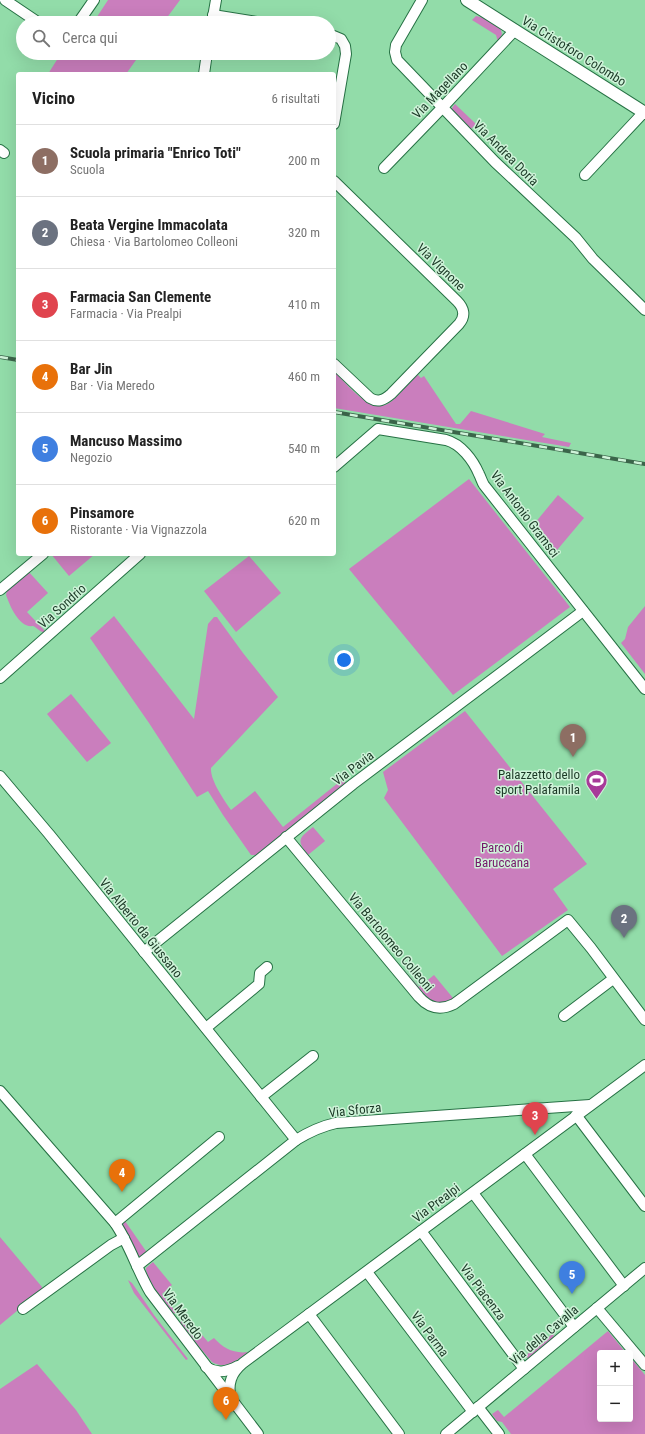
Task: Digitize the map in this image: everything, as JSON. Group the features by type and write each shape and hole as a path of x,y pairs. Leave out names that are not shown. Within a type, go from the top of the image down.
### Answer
{"street":[{"path":"5,0 29,16"},
{"path":"83,16 94,0"},
{"name":"Via Andrea Doria","path":"422,0 396,45 395,52 397,60 442,108 499,165 576,238 593,259 645,310"},
{"name":"Via Cristoforo Colombo","path":"467,0 645,112"},
{"path":"214,16 216,1"},
{"name":"Via Magellano","path":"384,168 515,30"},
{"path":"336,37 340,39 346,50 336,112"},
{"path":"204,72 206,60"},
{"path":"585,175 645,112"},
{"name":"Via Vignone","path":"336,183 460,304 464,313 459,324 391,394 381,400 373,400 370,398 336,366"},
{"name":"Via Antonio Gramsci","path":"336,465 378,429 451,441 459,446 478,472 484,486 645,689"},
{"path":"0,590 41,556"},
{"name":"Via Sondrio","path":"0,678 138,556"},
{"name":"Via Pavia","path":"144,952 352,784 583,611"},
{"name":"Via Alberto da Giussano","path":"0,776 49,834 296,1140"},
{"name":"Via Bartolomeo Colleoni","path":"286,837 419,996 430,1007 439,1008 454,1004 568,920 590,946 613,979 645,1020"},
{"path":"206,1028 259,984 260,973 267,967"},
{"path":"564,1016 613,979"},
{"path":"261,1097 313,1056"},
{"name":"Via Prealpi","path":"206,1367 214,1371 223,1371 229,1370 243,1363 645,1065"},
{"name":"Via Meredo","path":"0,1091 115,1223 124,1238 146,1286 258,1434"},
{"name":"Via Sforza","path":"137,1266 296,1140 318,1128 336,1123 590,1105"},
{"path":"550,1108 559,1110 573,1118 645,1206"},
{"path":"115,1223 219,1137"},
{"path":"525,1154 624,1286"},
{"path":"473,1193 574,1327"},
{"name":"Via Piacenza","path":"420,1231 524,1369"},
{"path":"23,1309 111,1245 124,1238"},
{"name":"Via della Cavalla","path":"446,1434 645,1268"},
{"name":"Via Parma","path":"367,1272 475,1409"},
{"path":"598,1308 645,1365"},
{"path":"309,1314 399,1434"},
{"name":"Via Prealpi","path":"231,1400 229,1388 230,1381 232,1375 243,1363"},
{"path":"475,1409 498,1434"}],"green space":[{"path":"108,0 180,0 168,16 98,16"},
{"path":"476,16 488,19 500,27 502,34 498,42 496,35 472,20"},
{"path":"57,60 136,60 127,72 49,72"},
{"path":"455,104 476,124 470,130 452,112 452,108"},
{"path":"336,373 359,396 374,405 382,406 392,401 417,374 421,378 424,376 456,424 460,424 471,411 545,434 542,437 571,443 569,447 336,408"},
{"path":"469,479 570,607 453,695 349,569"},
{"path":"558,495 584,518 552,556 530,529"},
{"path":"53,556 93,556 69,576"},
{"path":"249,556 281,593 236,632 204,591"},
{"path":"28,571 48,593 27,612 46,632 33,626 23,624 13,610 6,595 7,590"},
{"path":"645,606 645,674 621,643 625,639 628,627"},
{"path":"114,616 194,719 208,624 214,617 217,617 278,697 211,768 211,773 215,784 231,810 255,791 283,827 343,779 345,784 257,855 251,855 208,791 197,797 149,723 90,638"},
{"path":"71,694 111,743 87,762 47,714"},
{"name":"Parco di Baruccana","path":"465,711 587,864 553,889 568,910 502,956 384,798 388,790 383,772"},
{"path":"313,827 325,841 308,855 302,846 301,840 302,837"},
{"path":"404,970 419,987 434,975 453,998 479,979 480,980 456,998 441,1004 422,995 403,971"},
{"path":"125,1221 148,1254 143,1257 138,1256 121,1224"},
{"path":"0,1237 42,1287 41,1291 0,1325"},
{"path":"153,1262 172,1285 162,1294 176,1312 174,1314 149,1279 146,1268"},
{"path":"128,1280 132,1283 154,1315 188,1359 186,1360 134,1293"},
{"path":"187,1317 208,1342 214,1338 229,1350 248,1352 226,1365 212,1362 179,1323"},
{"path":"608,1331 624,1350 597,1350 597,1422 633,1422 633,1361 645,1375 645,1434 511,1434 502,1422 497,1421 492,1414 498,1410 504,1417"},
{"path":"555,1332 548,1344 529,1359 525,1356"},
{"path":"37,1364 76,1410 92,1434 0,1434 0,1389"}],"railway":[{"path":"0,357 16,360"},
{"path":"336,412 645,464"}],"place":[{"name":"Scuola primaria \"Enrico Toti\"","path":"573,757"},
{"name":"Palazzetto dello sport Palafamila","path":"596,800"},
{"name":"Beata Vergine Immacolata","path":"624,938"},
{"name":"Farmacia San Clemente","path":"535,1135"},
{"name":"Bar Jin","path":"122,1192"},
{"name":"Mancuso Massimo","path":"572,1294"},
{"name":"Pinsamore","path":"226,1420"}]}
